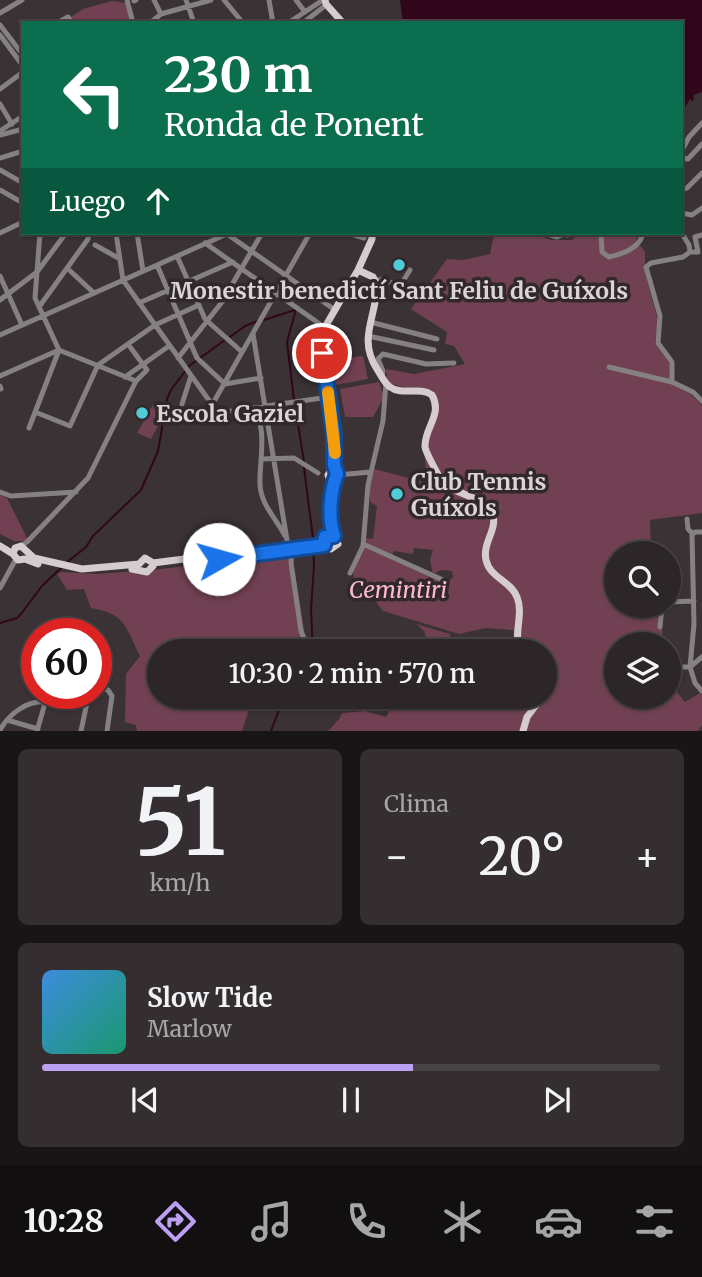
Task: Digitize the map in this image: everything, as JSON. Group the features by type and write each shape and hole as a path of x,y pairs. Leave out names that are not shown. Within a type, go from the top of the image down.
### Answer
{"main road":[{"path":"328,2 342,21"},
{"path":"0,544 49,565 69,569 139,567 147,572 153,564 289,549 321,541 333,475 334,435 320,341 324,327 358,270 368,238"},
{"path":"358,270 376,281 377,291 368,336 370,357 384,381 393,389 425,391 432,395 436,413 426,438 426,453 447,486 474,497 492,512 495,525 487,542 486,559 491,572 517,595 517,639"},
{"path":"523,731 527,717 533,709"}],"street":[{"path":"0,12 21,0"},
{"path":"127,0 132,21"},
{"path":"154,0 162,13"},
{"path":"186,0 193,21"},
{"path":"154,21 162,13 211,0"},
{"path":"224,0 241,21"},
{"path":"269,0 273,21"},
{"path":"296,0 309,18"},
{"path":"309,18 312,0"},
{"path":"309,18 328,2"},
{"path":"311,8 328,2"},
{"path":"0,25 21,52"},
{"path":"0,35 21,63"},
{"path":"16,46 21,43"},
{"path":"0,89 21,73"},
{"path":"0,104 12,124"},
{"path":"0,133 21,117"},
{"path":"683,148 702,123"},
{"path":"0,133 21,129"},
{"path":"683,158 692,157 702,144"},
{"path":"0,158 21,152"},
{"path":"0,170 21,182"},
{"path":"683,189 702,173"},
{"path":"0,190 21,202"},
{"path":"683,214 692,215 702,208"},
{"path":"0,233 21,223"},
{"path":"40,235 35,298 60,350 136,382"},
{"path":"0,300 37,272 65,235"},
{"path":"39,307 88,239 88,235"},
{"path":"116,235 123,280 218,413 329,397"},
{"path":"137,235 143,271"},
{"path":"0,335 223,235"},
{"path":"231,235 335,310"},
{"path":"178,358 222,302 261,235"},
{"path":"212,405 309,235"},
{"path":"601,235 602,252 609,257 633,248 642,235"},
{"path":"683,235 690,252"},
{"path":"672,382 672,362 658,343 660,316 646,267 651,262 698,252 695,237 702,235"},
{"path":"205,243 324,327"},
{"path":"95,245 120,258"},
{"path":"177,256 207,321 242,352"},
{"path":"139,303 233,262"},
{"path":"157,265 198,359 225,384"},
{"path":"67,268 94,293"},
{"path":"376,281 382,279 400,286 410,270"},
{"path":"0,276 22,325"},
{"path":"35,412 70,426 98,365 155,325 199,305"},
{"path":"370,322 437,339"},
{"path":"253,334 304,639"},
{"path":"368,336 434,350"},
{"path":"0,588 21,551 76,492 92,470 136,382 146,370 128,344"},
{"path":"125,377 169,346"},
{"path":"0,376 60,350"},
{"path":"29,428 60,350"},
{"path":"350,573 363,544 371,472 383,421 384,381 378,359 383,354 426,364 454,363"},
{"path":"608,367 672,382 694,392 702,401"},
{"path":"182,404 188,371"},
{"path":"225,384 261,378"},
{"path":"251,409 257,414 260,426 261,492 267,508 283,532 289,549"},
{"path":"261,459 294,458 317,473"},
{"path":"333,475 371,472"},
{"path":"0,492 11,496 76,492"},
{"path":"687,519 691,533 694,601 690,667 695,682 702,691"},
{"path":"683,536 702,532"},
{"path":"363,544 443,580"},
{"path":"681,602 694,601"},
{"path":"660,626 661,618"},
{"path":"681,667 690,667 702,657"},
{"path":"0,730 7,719 22,709"},
{"path":"7,719 37,730 44,709"},
{"path":"81,731 86,709"},
{"path":"107,731 110,709"}],"green space":[{"path":"112,1 126,3 130,21 73,21 71,17 83,9"},
{"name":"Cemintiri","path":"494,235 536,235 551,240 572,240 577,235 638,235 636,240 645,252 645,273 658,321 655,343 670,364 670,383 690,394 702,405 702,513 650,520 651,541 604,541 604,618 658,618 662,632 604,632 604,709 681,709 681,697 685,702 700,693 702,725 698,731 328,731 342,713 365,711 386,717 390,709 557,709 557,639 514,639 513,630 486,628 459,634 383,611 373,598 355,583 353,572 365,546 447,584 453,577 452,571 441,570 433,574 430,560 433,550 414,548 413,554 394,551 392,555 364,543 365,538 373,539 377,506 370,502 370,481 374,469 424,482 427,480 424,451 430,432 434,392 392,384 387,380 386,369 414,374 465,364 454,346 445,344 447,332 411,309 447,259 463,260 490,254"},
{"path":"363,356 368,379 335,385 333,360"},
{"path":"379,382 384,397 373,417 345,417 340,389"},
{"path":"154,403 164,408 151,439 137,433"},
{"path":"0,495 7,498 28,540 14,541 0,534"},
{"path":"292,553 306,639 147,639 147,709 249,709 242,731 137,731 136,725 125,722 126,674 140,656 127,629 118,618 91,608 84,589 67,590 57,574 153,570"},
{"path":"416,624 450,634 454,639 426,639 424,631"}],"shaded area":[{"path":"400,0 702,0 702,92 694,95 693,102 690,99 683,111 683,21 403,21"}],"waterway":[{"path":"294,400 287,342 296,309"},
{"path":"264,320 295,310"},
{"path":"230,337 245,326 258,321"},
{"path":"66,563 86,547 93,536 141,490 158,451 171,390 189,366 225,340"},
{"path":"295,405 304,462"},
{"path":"304,468 313,538"},
{"path":"312,639 313,544"},
{"path":"0,623 17,618 42,586 62,567"},
{"path":"271,731 279,709"}],"slow traffic":[{"path":"328,392 335,453"}],"place":[{"name":"Monestir benedictí Sant Feliu de Guíxols","path":"399,265"},
{"name":"Escola Gaziel","path":"142,413"},
{"name":"Club Tennis Guíxols","path":"397,494"}],"route":[{"path":"219,559 324,545 325,537 334,536 331,527 332,486 337,474 322,353"}]}
